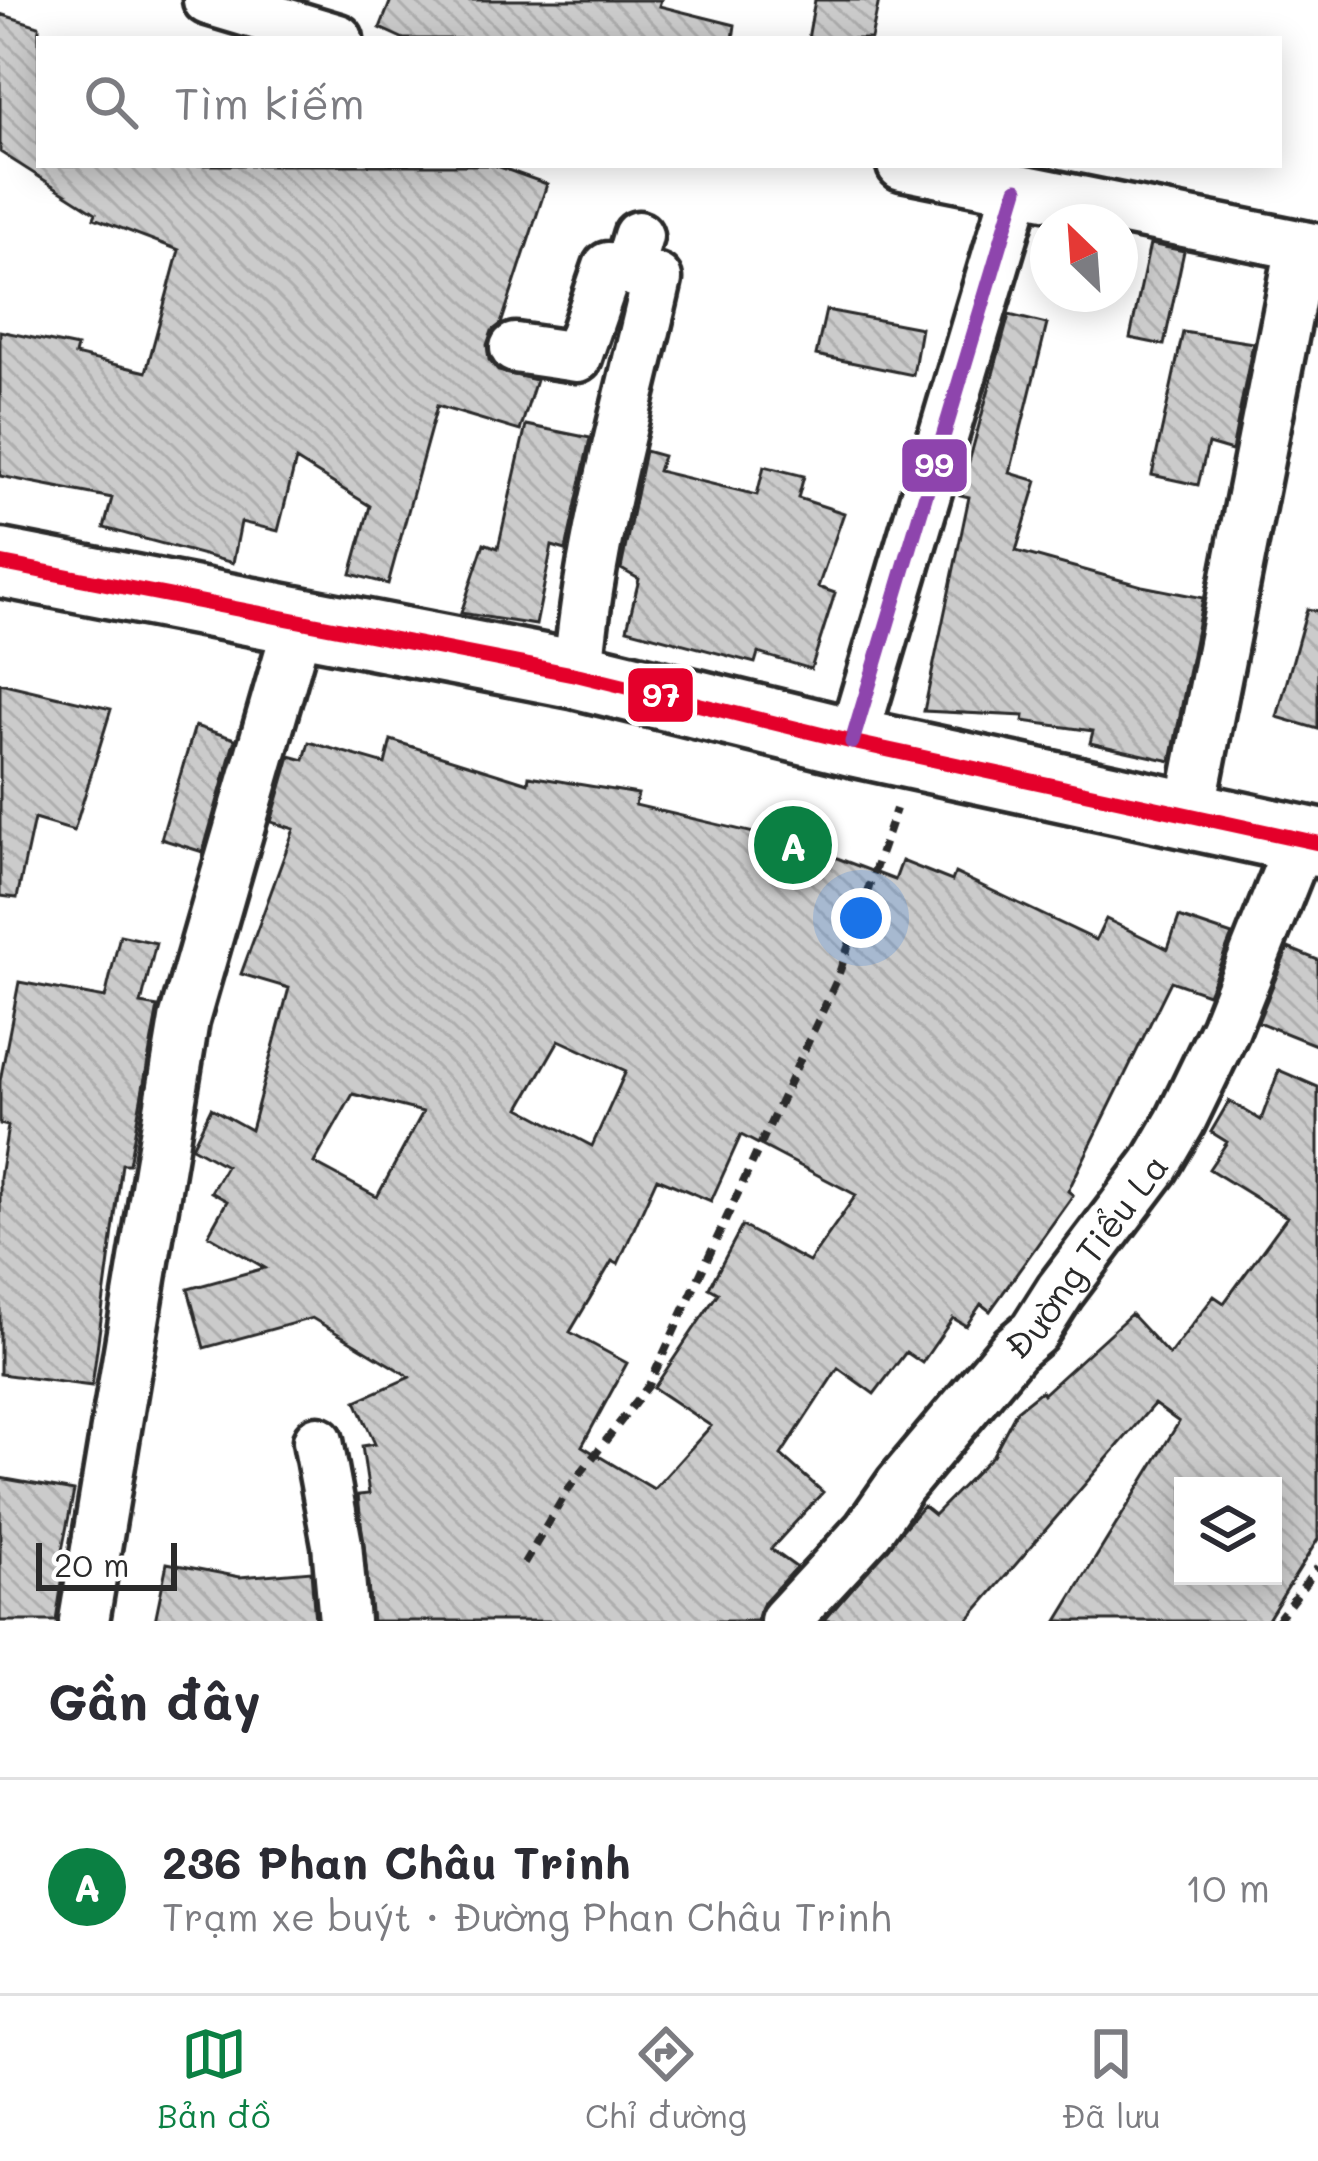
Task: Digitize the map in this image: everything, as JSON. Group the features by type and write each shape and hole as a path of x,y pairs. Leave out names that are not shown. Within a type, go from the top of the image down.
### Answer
{"main road":[{"path":"0,563 578,674 879,748 1309,841"}],"street":[{"path":"208,0 328,36"},
{"path":"916,168 1310,248 1189,817"},
{"path":"879,748 1018,189"},
{"path":"514,348 577,357 608,267 633,252 657,279 594,560 578,674"},
{"path":"84,1621 184,1020 298,621"},
{"name":"Đường Tiểu La","path":"784,1621 868,1531 900,1485 1014,1349 1034,1332 1155,1165 1225,1029 1309,841"},
{"path":"318,1441 337,1544 344,1621"}],"path":[{"path":"524,1564 569,1488 649,1385 836,982 894,824 879,748"},
{"path":"1277,1621 1318,1567"}],"building":[{"path":"391,0 661,0 659,6 735,25 733,36 397,36 380,28"},
{"path":"815,0 879,0 872,36 809,36"},
{"path":"0,14 39,26 36,168 502,168 547,184 501,324 492,331 487,345 489,360 498,371 536,380 520,431 437,406 388,584 351,574 370,506 296,460 278,531 241,522 233,563 104,528 112,498 0,476 0,331 77,347 75,355 146,372 179,250 94,218 96,213 0,152"},
{"path":"1150,244 1184,251 1164,345 1130,338"},
{"path":"826,310 921,328 913,375 816,355"},
{"path":"1009,315 1047,324 1010,473 1037,481 1016,551 1203,598 1171,761 1090,743 1093,731 1023,721 1024,716 924,711 969,497 960,495"},
{"path":"1183,332 1253,343 1232,451 1208,444 1198,485 1152,475"},
{"path":"526,425 590,438 566,550 552,546 536,625 461,613 484,543 498,548"},
{"path":"645,451 663,456 658,471 757,495 764,466 804,476 798,498 844,513 818,587 835,593 811,669 758,653 755,663 627,629 639,579 621,569"},
{"path":"1307,609 1318,611 1318,729 1277,717"},
{"path":"0,683 111,709 74,831 34,819 17,898 0,896"},
{"path":"195,726 235,739 203,852 161,839"},
{"path":"391,740 528,783 529,776 638,794 635,805 800,844 895,880 902,861 952,881 955,873 1096,940 1106,919 1168,949 1179,917 1232,935 1208,994 1171,981 1068,1191 1073,1195 990,1311 981,1304 966,1326 953,1318 922,1363 906,1352 874,1394 838,1368 781,1455 823,1492 771,1549 796,1567 764,1602 757,1621 372,1621 358,1495 369,1494 362,1446 375,1444 356,1401 410,1377 312,1318 204,1348 188,1289 265,1268 208,1235 227,1201 211,1192 226,1166 192,1147 211,1108 251,1130 289,988 241,974 294,829 271,822 290,756 304,760 309,742 385,764","holes":["559,1040 626,1071 592,1146 520,1108","353,1094 423,1112 377,1197 314,1163","741,1135 856,1195 809,1262 742,1226 709,1288 718,1293 654,1388 711,1426 654,1489 582,1446 627,1363 570,1332 612,1261 618,1264 657,1178 711,1201"]},
{"path":"120,935 156,943 141,1004 158,1007 129,1164 122,1164 92,1386 0,1374 0,1177 8,1126 0,1124 0,1081 19,982 105,998"},
{"path":"1288,948 1318,960 1318,1046 1258,1022"},
{"path":"1279,1070 1318,1087 1318,1539 1267,1621 1057,1621 1179,1422 1154,1404 967,1621 824,1621 923,1506 934,1515 993,1455 1017,1410 1041,1391 1043,1394 1131,1314 1169,1355 1214,1296 1224,1303 1287,1217 1209,1169 1227,1142 1211,1132 1229,1101 1261,1120"},
{"path":"0,1478 74,1491 61,1555 66,1556 56,1621 0,1621"},
{"path":"167,1563 240,1577 311,1571 315,1621 155,1621"}],"transit line":[{"name":"99","path":"852,742 1017,189"},
{"name":"97","path":"0,563 578,675 852,742 1318,843"}],"place":[{"name":"236 Phan Châu Trinh","path":"793,845"}]}
